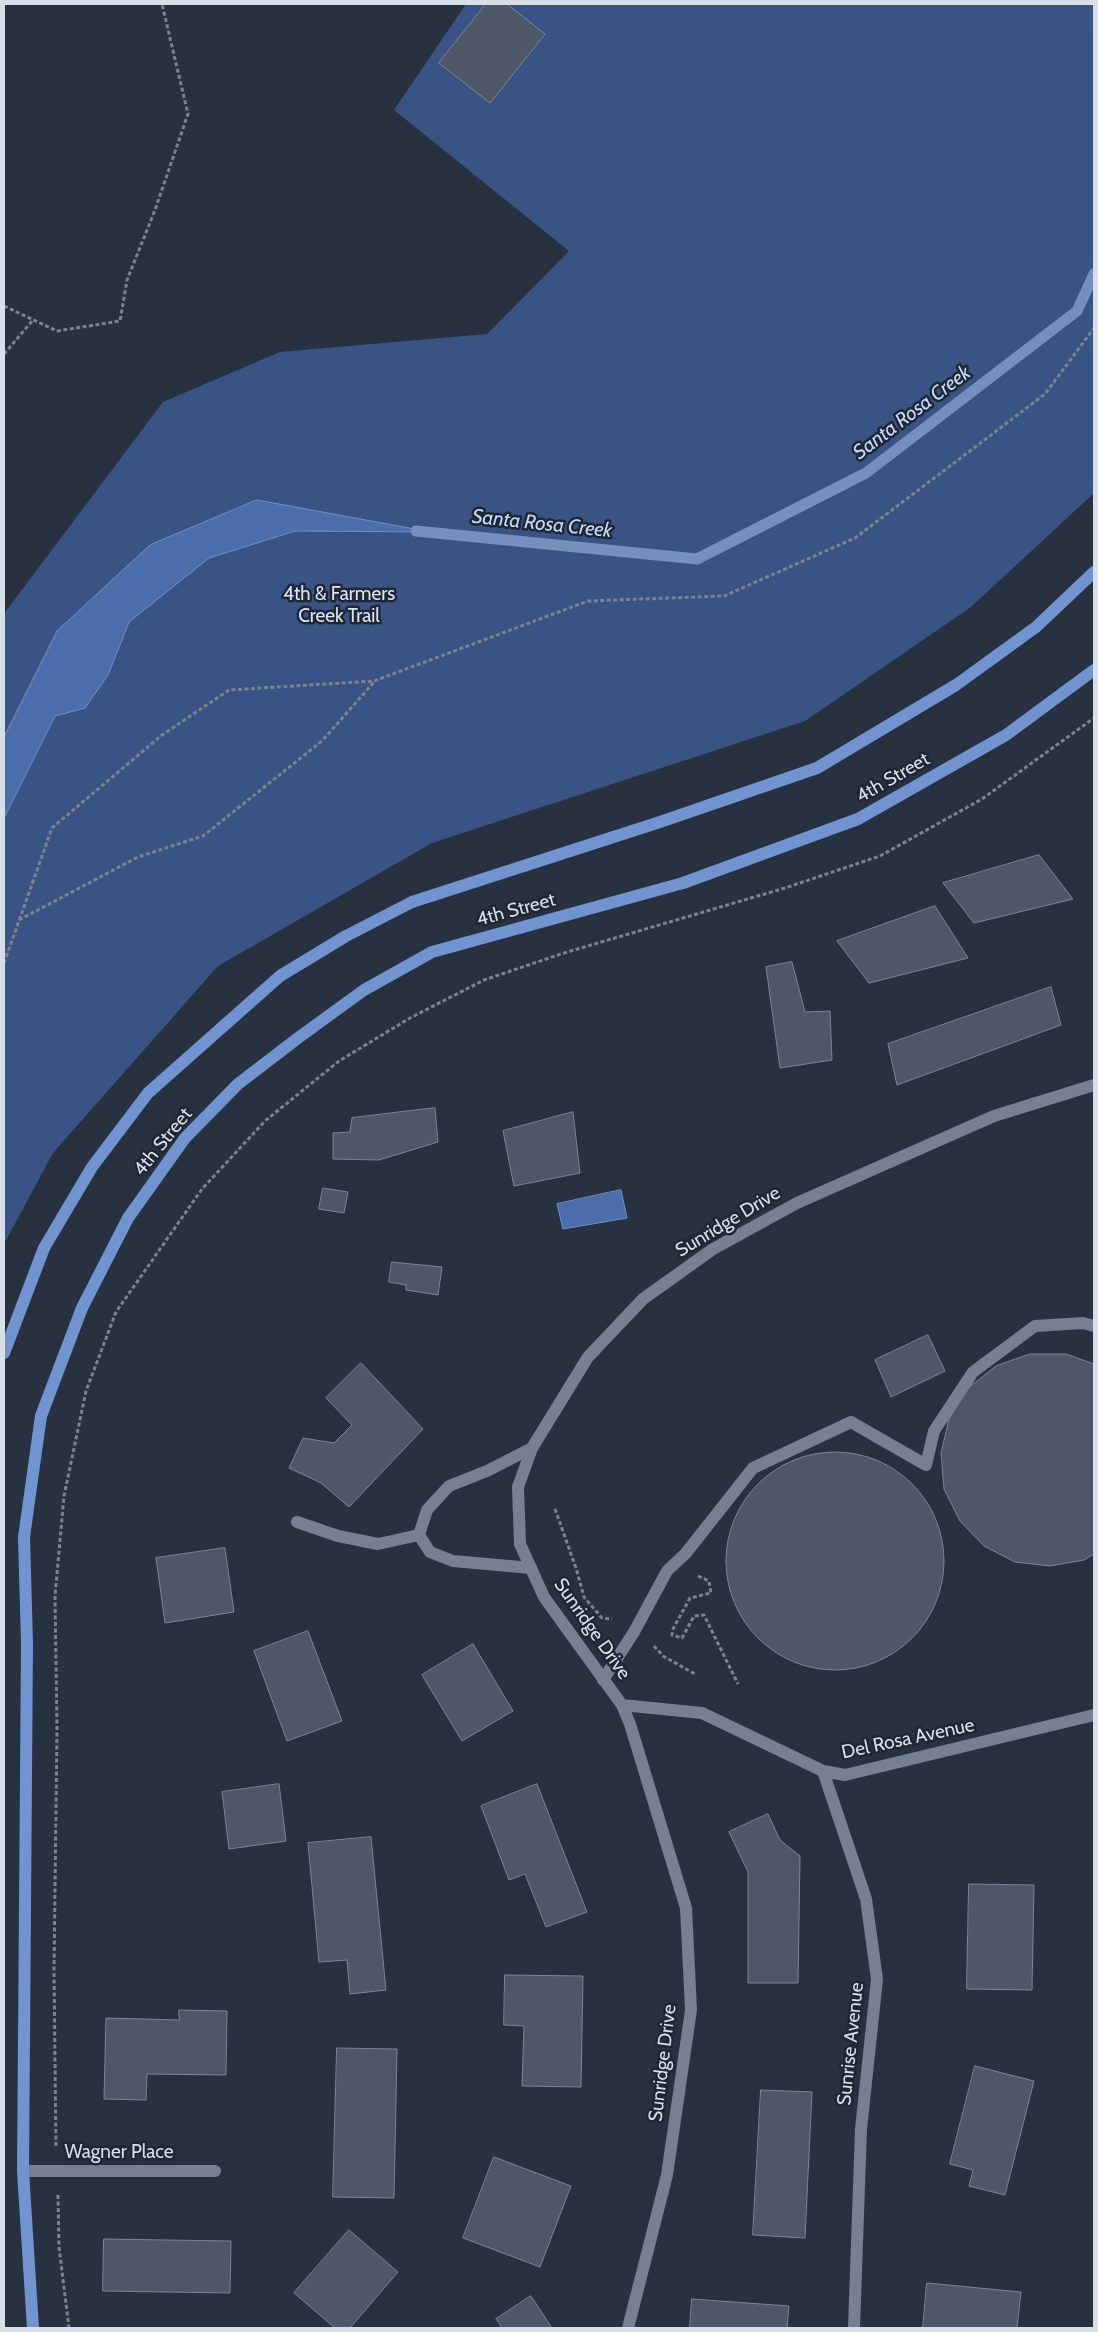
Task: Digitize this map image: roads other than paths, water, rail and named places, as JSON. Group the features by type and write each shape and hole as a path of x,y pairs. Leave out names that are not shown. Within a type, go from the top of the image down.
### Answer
{"main road":[{"name":"4th Street","path":"4,1353 44,1248 92,1168 148,1093 280,976 346,936 412,902 660,822 817,768 956,685 1036,627 1094,572"},
{"name":"4th Street","path":"33,2328 23,2171 27,1643 24,1537 41,1416 82,1308 128,1218 185,1138 238,1084 364,990 432,952 683,883 858,819 1006,735 1094,670"}],"street":[{"name":"Sunridge Drive","path":"628,2328 667,2175 691,2010 686,1908 630,1724 622,1706 544,1597 520,1544 518,1487 532,1448 588,1357 643,1299 713,1249 797,1203 994,1116 1094,1085"},
{"path":"603,1680 634,1632 666,1571 686,1553 753,1468 850,1422 926,1465 934,1431 973,1372 1035,1326 1083,1323 1094,1326"},
{"path":"419,1536 427,1510 449,1486 487,1471 532,1448"},
{"path":"297,1522 338,1536 378,1544 419,1536"},
{"path":"419,1536 430,1552 452,1561 531,1568"},
{"name":"Del Rosa Avenue","path":"622,1706 702,1713 823,1772 845,1775 1094,1715"},
{"name":"Sunrise Avenue","path":"823,1772 866,1899 878,1979 860,2129 854,2328"},
{"name":"Wagner Place","path":"23,2171 215,2171"}],"waterway":[{"name":"Santa Rosa Creek","path":"416,531 697,559 866,473 1077,311 1094,274"}],"park label":[{"name":"4th & Farmers Creek Trail","path":"339,605"}]}
